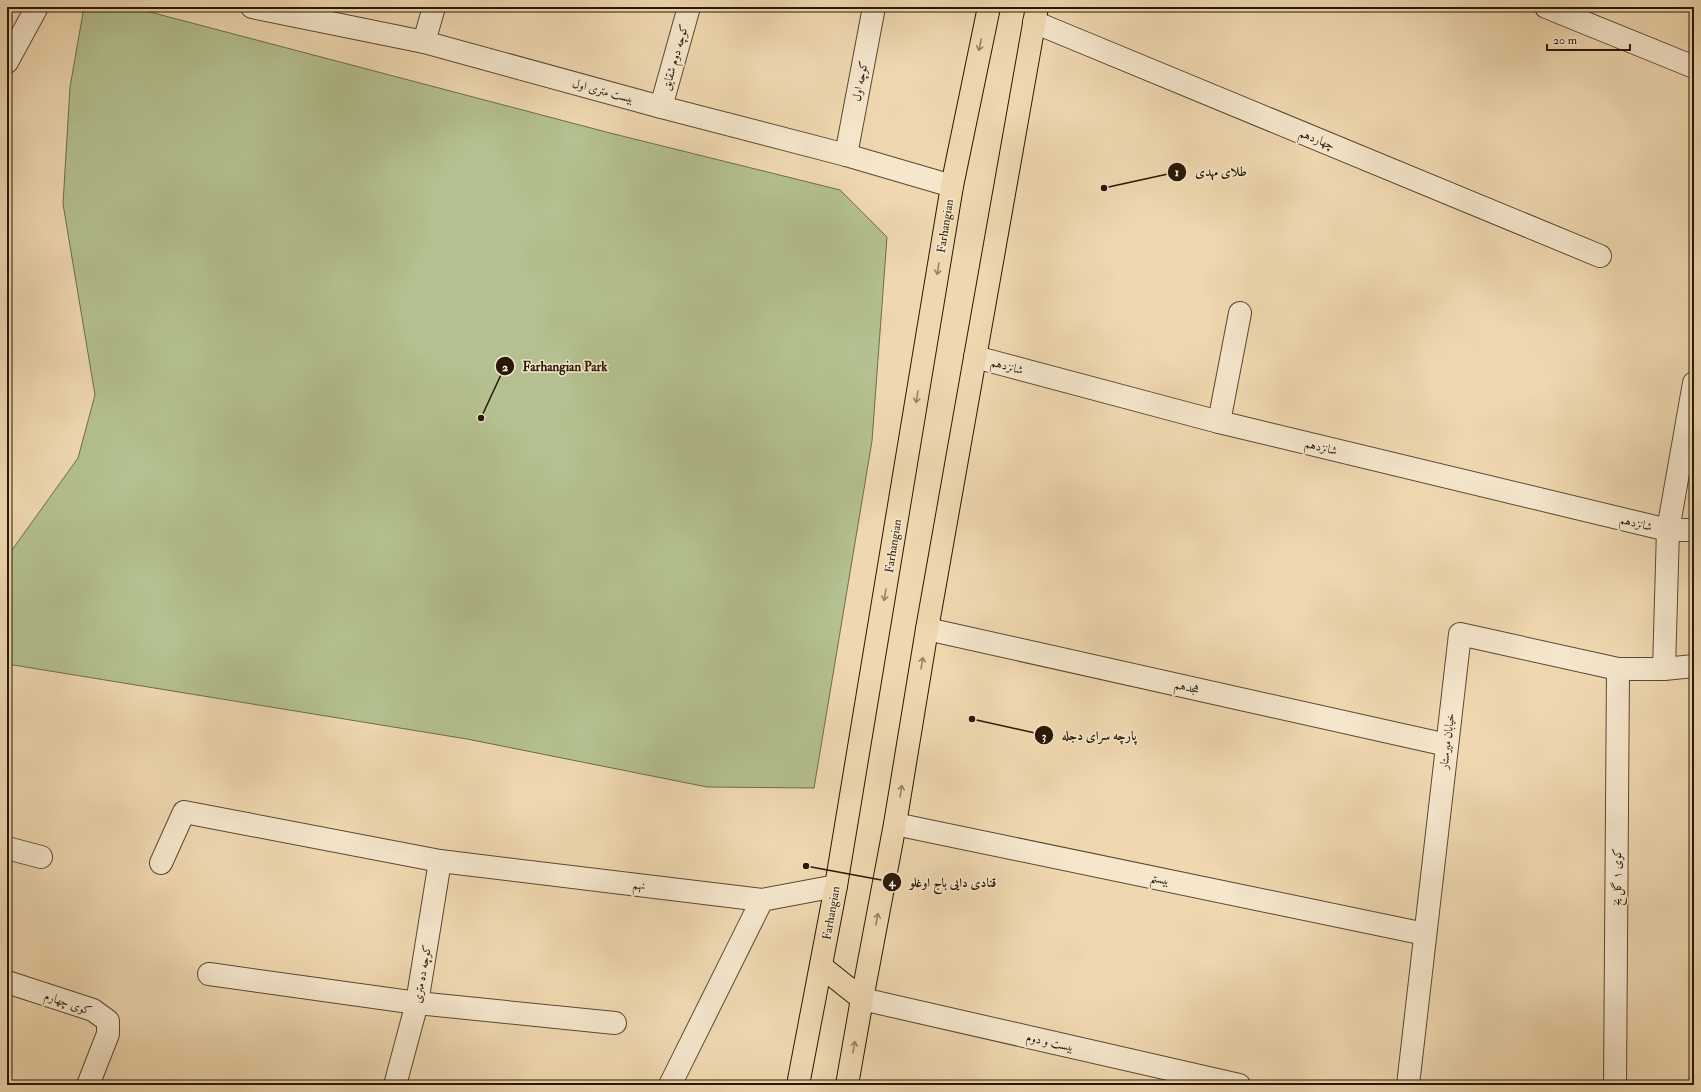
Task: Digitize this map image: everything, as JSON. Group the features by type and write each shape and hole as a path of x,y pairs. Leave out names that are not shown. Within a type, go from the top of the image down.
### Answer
{"main road":[{"name":"Farhangian","path":"798,1085 822,967 836,886 952,186 989,7"},
{"path":"847,1085 895,824 927,629 1035,15"},
{"path":"822,967 862,999"}],"street":[{"path":"7,62 37,7"},
{"name":"بیست متری اول","path":"252,7 424,42 661,107 846,155 952,186"},
{"path":"424,42 434,7"},
{"name":"کوچه دوم شقایق","path":"661,107 689,7"},
{"name":"کوچه اول","path":"846,155 874,7"},
{"path":"1546,7 1694,67"},
{"name":"چهاردهم","path":"1035,15 1600,256"},
{"path":"1219,422 1240,313"},
{"name":"شانزدهم","path":"975,357 1219,422 1668,530 1694,530"},
{"path":"1664,669 1668,530 1694,383"},
{"name":"هجدهم","path":"927,629 1447,745"},
{"name":"خیابان میرستار","path":"1408,1085 1460,634 1618,669 1664,669 1694,666"},
{"name":"کوی ۱ گل یخ","path":"1615,1085 1618,669"},
{"name":"نهم","path":"161,863 184,812 440,861 762,900 836,886"},
{"name":"بیستم","path":"895,824 1425,934"},
{"path":"7,848 41,857"},
{"name":"کوچه ده متری","path":"395,1085 417,1003 440,861"},
{"path":"670,1085 762,900"},
{"path":"209,974 417,1003 615,1023"},
{"name":"کوی چهارم","path":"7,982 93,1010 108,1021 108,1034 88,1085"},
{"name":"بیست و دوم","path":"862,999 1239,1085"}],"green space":[{"path":"84,7 131,7 610,133 840,190 887,237 872,441 814,788 707,787 467,739 7,664 7,557 78,458 95,395 63,204 70,87"}],"place":[{"name":"طلای مهدی","path":"1104,188"},
{"name":"Farhangian Park","path":"481,418"},
{"name":"پارچه سرای دجله","path":"972,719"},
{"name":"قنادی دایی باج اوغلو","path":"806,866"}]}
